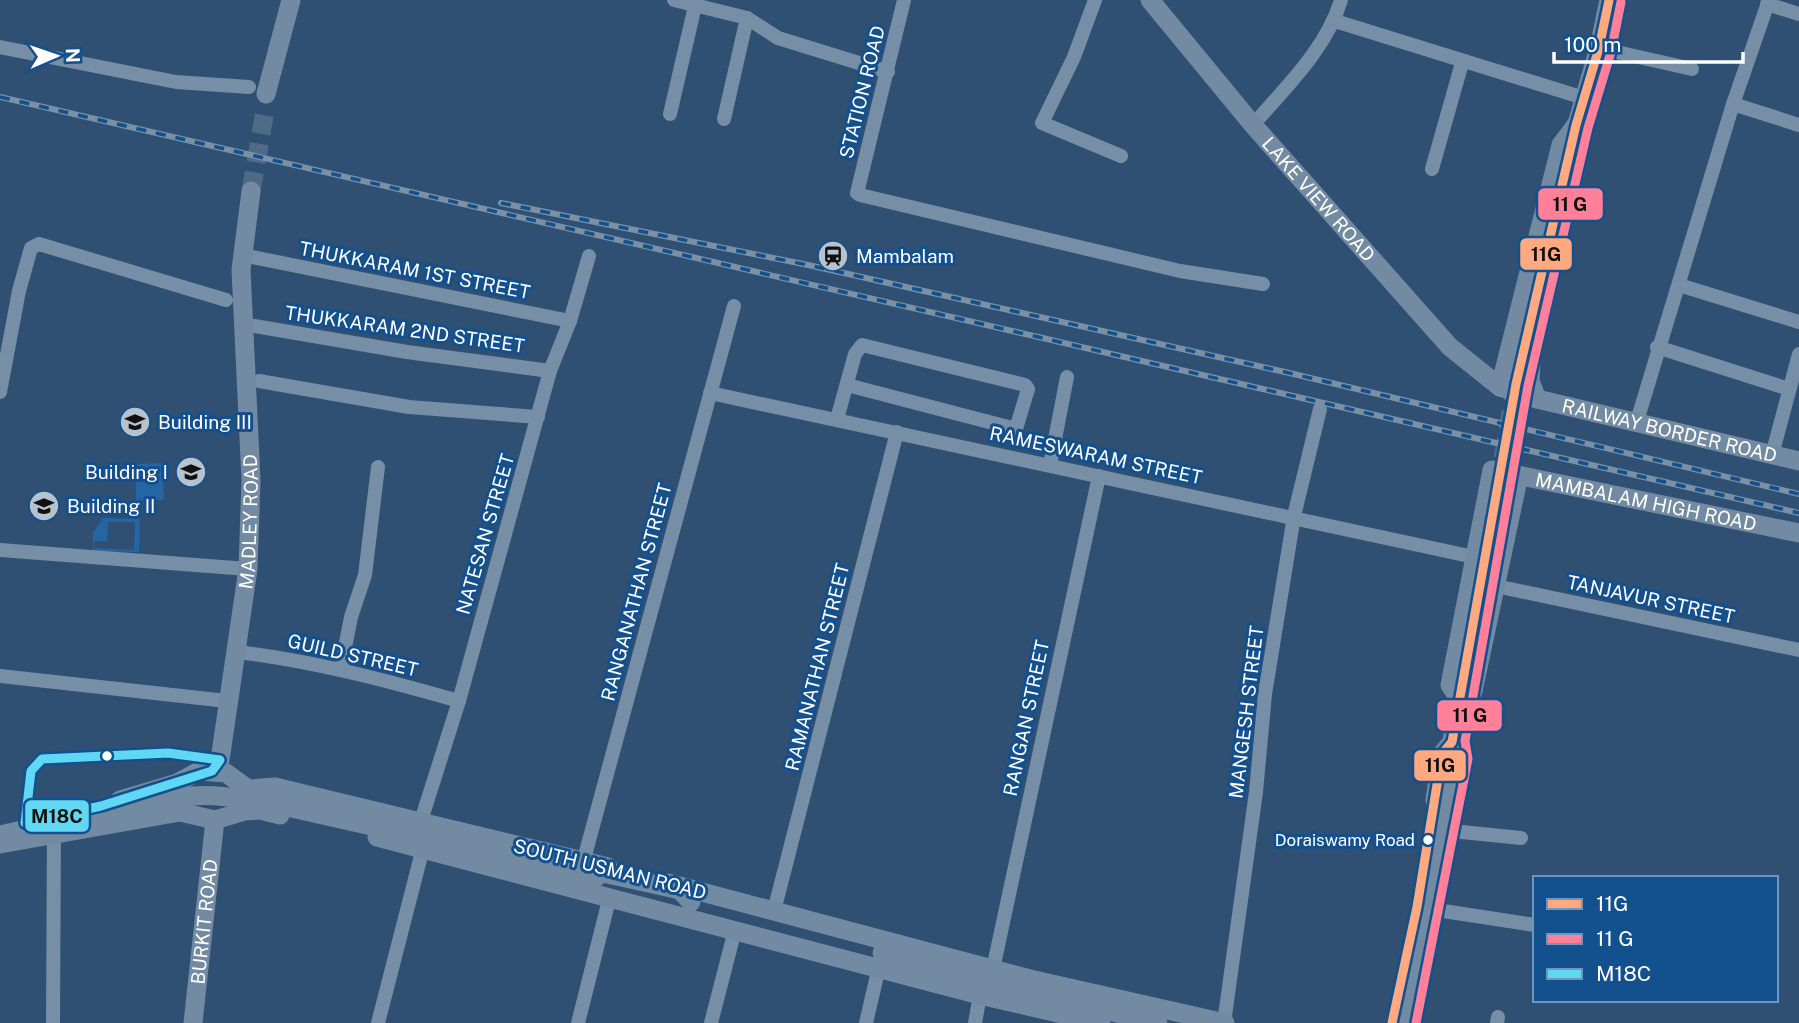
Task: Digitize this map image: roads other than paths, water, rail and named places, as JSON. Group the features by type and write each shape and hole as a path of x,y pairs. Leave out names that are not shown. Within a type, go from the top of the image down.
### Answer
{"street":[{"path":"0,47 262,98 291,0"},
{"path":"674,0 747,18 778,38 888,72"},
{"name":"STATION ROAD","path":"904,0 857,192 865,197 1180,271 1263,284"},
{"path":"1095,0 1074,57 1042,123 1121,156"},
{"name":"LAKE VIEW ROAD","path":"1150,0 1253,125 1450,347 1500,387"},
{"path":"1253,125 1301,70 1335,22 1341,0"},
{"path":"1570,147 1599,48 1609,0"},
{"path":"1637,421 1657,347 1768,2 1799,14"},
{"path":"670,114 695,6"},
{"path":"724,119 747,18"},
{"path":"1335,22 1462,63 1584,98"},
{"path":"1599,48 1692,69"},
{"path":"1432,169 1462,63"},
{"path":"1733,104 1799,125"},
{"path":"1500,387 1561,145 1576,125"},
{"path":"1537,399 1530,381 1531,361 1580,150 1576,125"},
{"name":"MADLEY ROAD","path":"212,771 220,760 248,569 251,480 247,263 251,191"},
{"path":"0,391 19,291 31,247 39,244 226,300"},
{"name":"NATESAN STREET","path":"421,824 550,371 570,321 589,256"},
{"name":"THUKKARAM 1ST STREET","path":"247,263 570,321"},
{"path":"1679,285 1799,322"},
{"name":"RANGANATHAN STREET","path":"576,888 734,306"},
{"name":"THUKKARAM 2ND STREET","path":"254,326 407,352 550,371"},
{"path":"837,419 855,354 862,345 1025,386 1028,389 1016,429 847,385"},
{"path":"1657,347 1789,389"},
{"path":"1772,455 1799,354"},
{"path":"1050,465 1068,377"},
{"path":"259,381 409,407 538,417"},
{"name":"RAILWAY BORDER ROAD","path":"1500,387 1537,399 1799,461"},
{"name":"RAMESWARAM STREET","path":"710,393 1294,516 1474,557"},
{"name":"MANGESH STREET","path":"1224,1023 1256,792 1265,694 1294,516 1320,409"},
{"name":"RAMANATHAN STREET","path":"774,911 897,432"},
{"path":"341,668 351,617 365,575 378,467"},
{"name":"MAMBALAM HIGH ROAD","path":"1474,557 1492,470 1799,533"},
{"name":"RANGAN STREET","path":"975,1023 1099,475"},
{"path":"1459,698 1473,691 1519,475"},
{"path":"0,550 248,569"},
{"path":"1459,698 1450,685 1474,557"},
{"name":"TANJAVUR STREET","path":"1496,586 1799,650"},
{"name":"GUILD STREET","path":"237,652 341,668 458,701"},
{"path":"0,676 228,701"},
{"path":"1392,1023 1442,830 1456,757 1452,741 1462,677"},
{"path":"1403,1023 1422,908 1442,754 1452,741"},
{"path":"0,844 177,783 192,773 226,773 247,789 249,800 244,811"},
{"path":"177,783 180,812"},
{"path":"275,787 280,795 332,809 680,890 691,902 985,981 1158,1023"},
{"name":"SOUTH USMAN ROAD","path":"247,789 275,787 421,824 583,860 774,911 985,981 1101,1023"},
{"name":"SOUTH USMAN ROAD","path":"0,835 192,796 274,804 565,870 691,902"},
{"name":"SOUTH USMAN ROAD","path":"215,820 244,811 260,810 423,848 527,878 610,896 879,967 985,981 1224,1023"},
{"path":"0,827 55,826 180,812 215,820"},
{"name":"BURKIT ROAD","path":"193,1023 215,820"},
{"path":"53,1023 55,826"},
{"path":"1442,830 1521,838"},
{"path":"378,1023 423,848"},
{"path":"578,1023 610,896"},
{"path":"1422,908 1533,925"},
{"path":"711,1023 735,930"},
{"path":"766,938 775,935 796,940 990,992 1009,987"},
{"path":"866,1023 879,967"}],"tunnel":[{"path":"251,191 265,111"},
{"path":"1498,487 1516,384 1570,147"},
{"path":"1462,677 1491,523"}],"railway":[{"path":"0,97 1799,513"},
{"path":"501,203 808,265 1285,372 1799,494"}],"place":[{"name":"Mambalam","path":"833,256"},
{"name":"Building III","path":"135,422"},
{"name":"Building I","path":"191,472"},
{"name":"Building II","path":"44,506"},
{"name":"Doraiswamy Road","path":"1428,840"}]}
